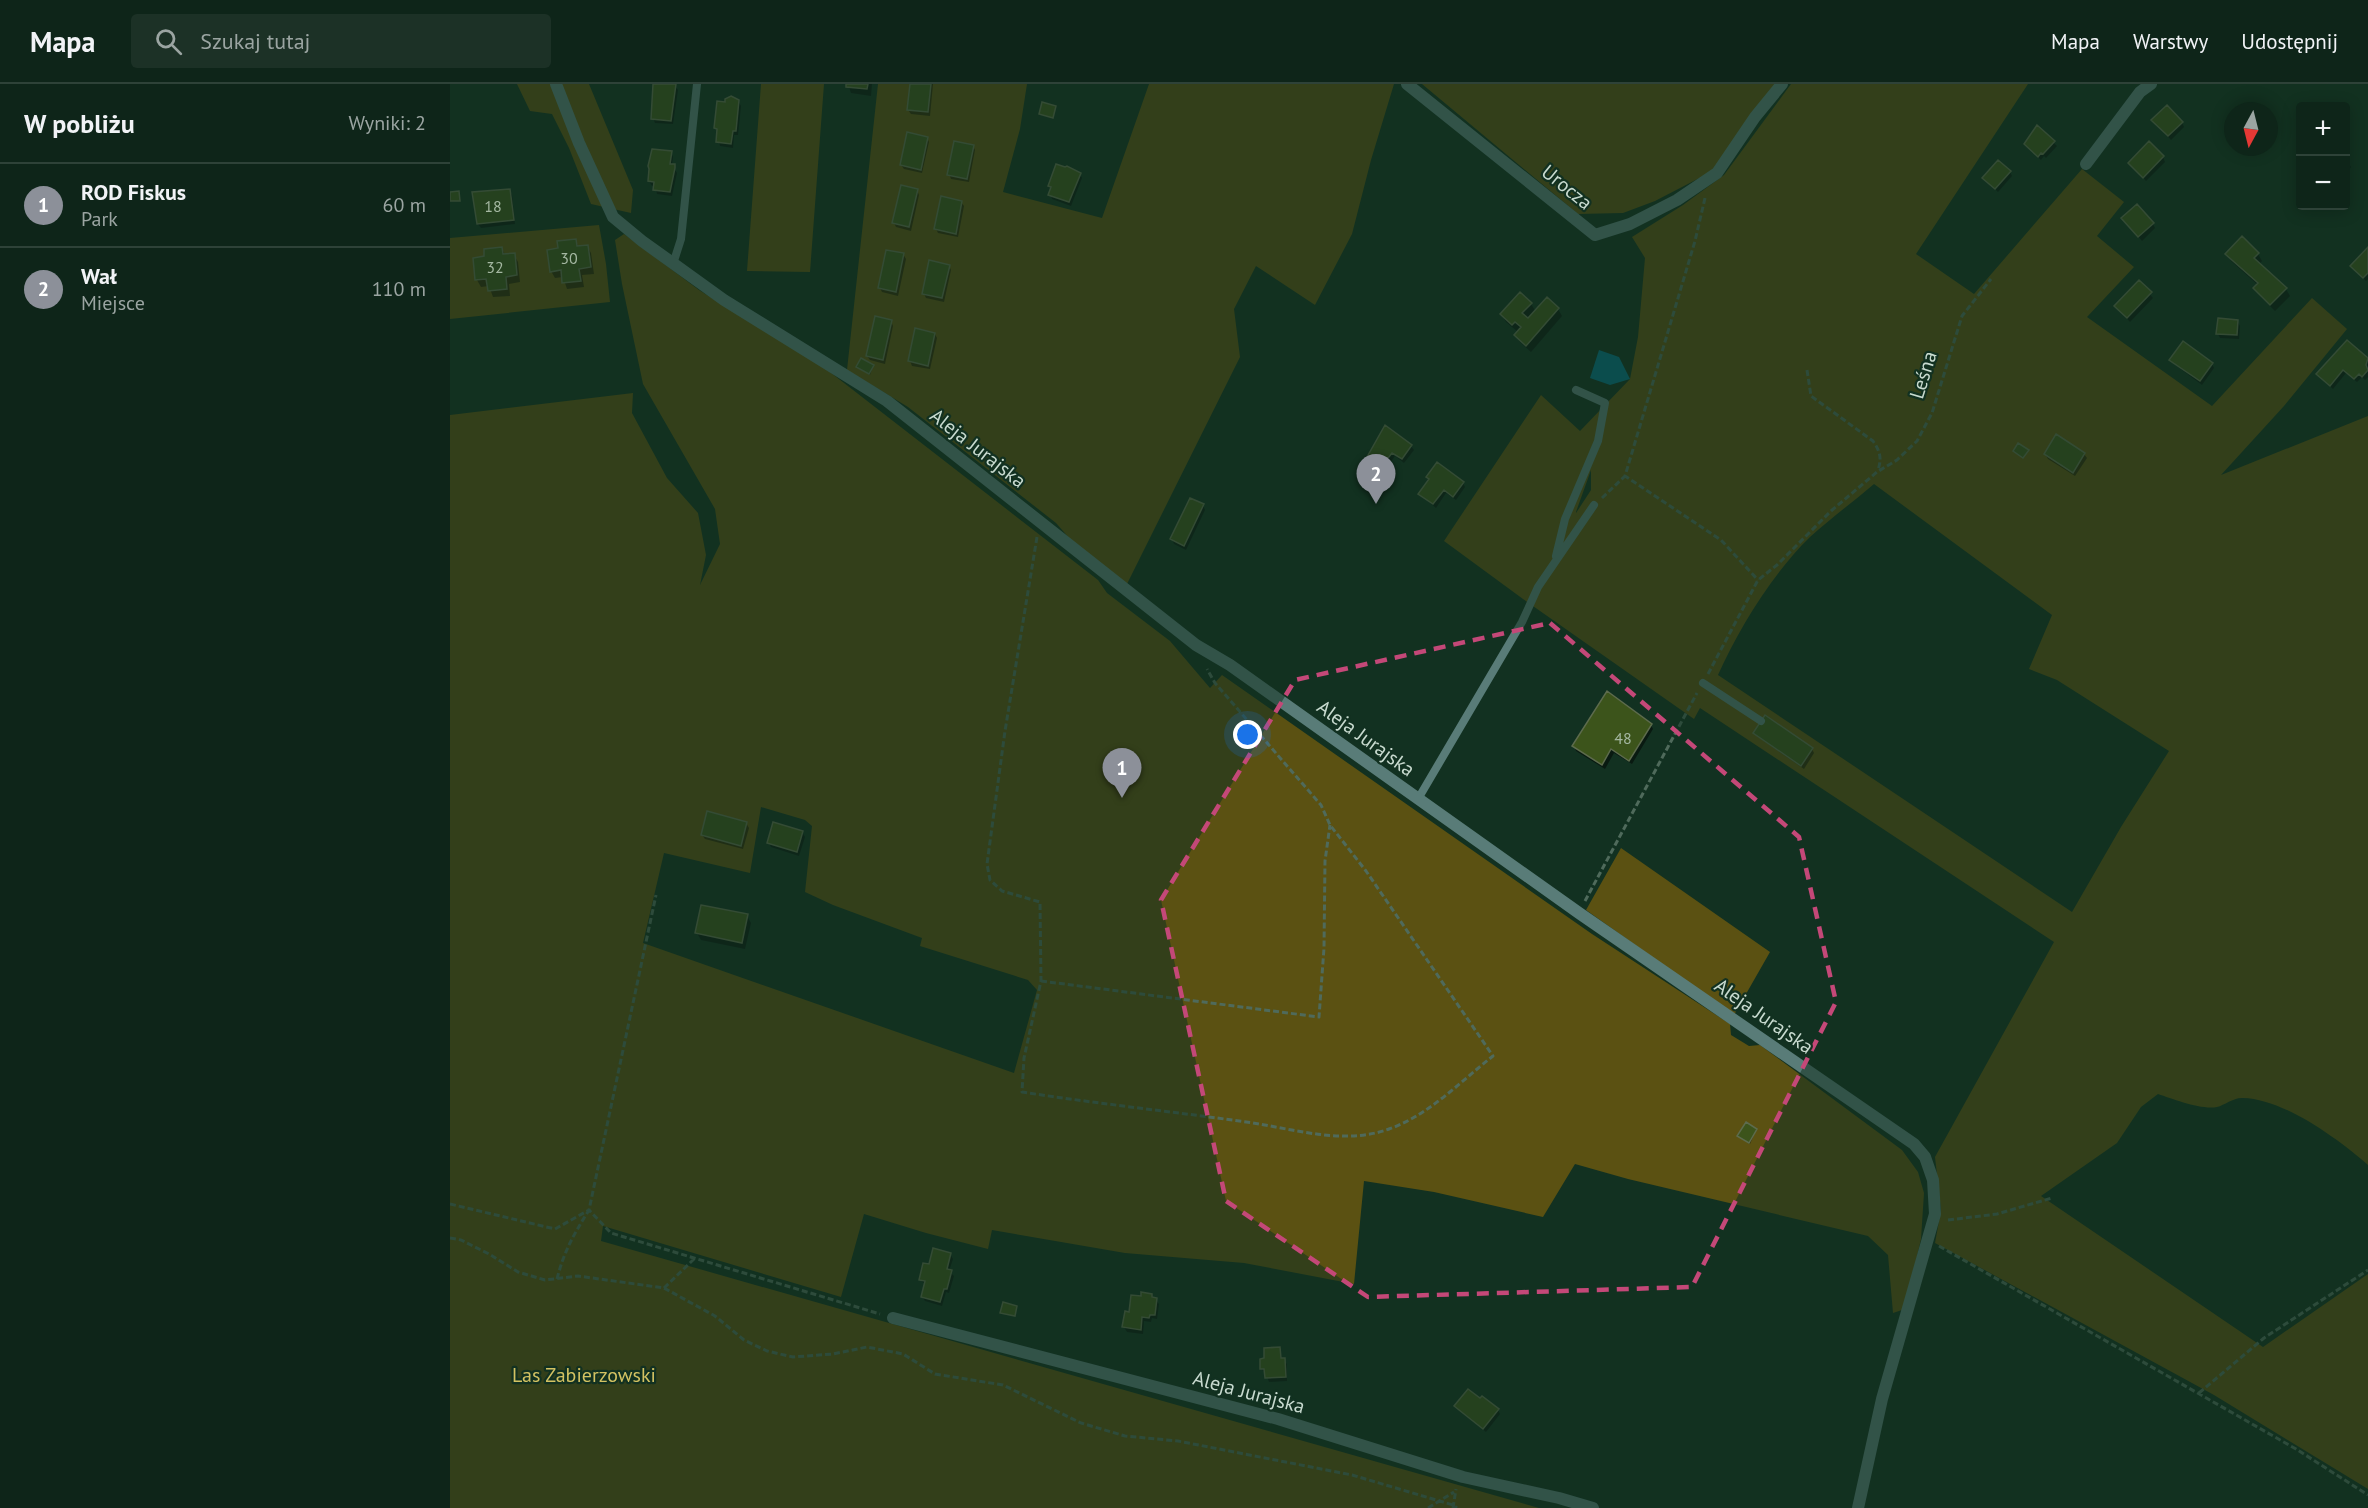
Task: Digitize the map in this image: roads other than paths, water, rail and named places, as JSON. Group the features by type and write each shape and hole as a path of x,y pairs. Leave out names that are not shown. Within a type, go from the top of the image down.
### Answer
{"street":[{"name":"Aleja Jurajska","path":"556,84 579,143 613,217 673,264 724,300 787,336 887,401 1196,645 1230,664 1579,913 1914,1144 1925,1157 1933,1180 1935,1214 1882,1399 1858,1508"},
{"name":"Urocza","path":"1407,84 1595,235 1630,224 1677,200 1717,173 1755,117 1782,84"},
{"path":"2086,164 2140,92 2151,84"},
{"name":"Aleja Jurajska","path":"893,1318 1278,1419 1463,1477 1559,1498 1593,1508"}],"lane":[{"path":"673,264 681,239 698,84"},
{"path":"1555,562 1565,519 1598,441 1605,403 1576,390"},
{"path":"1418,799 1522,622 1538,586 1594,505"},
{"path":"1703,682 1761,721"}],"water":[{"path":"1599,350 1619,357 1630,379 1610,385 1590,378"}],"place":[{"name":"Wał","path":"1376,504"},
{"name":"ROD Fiskus","path":"1122,798"}],"park label":[{"name":"Las Zabierzowski","path":"584,1375"}]}
